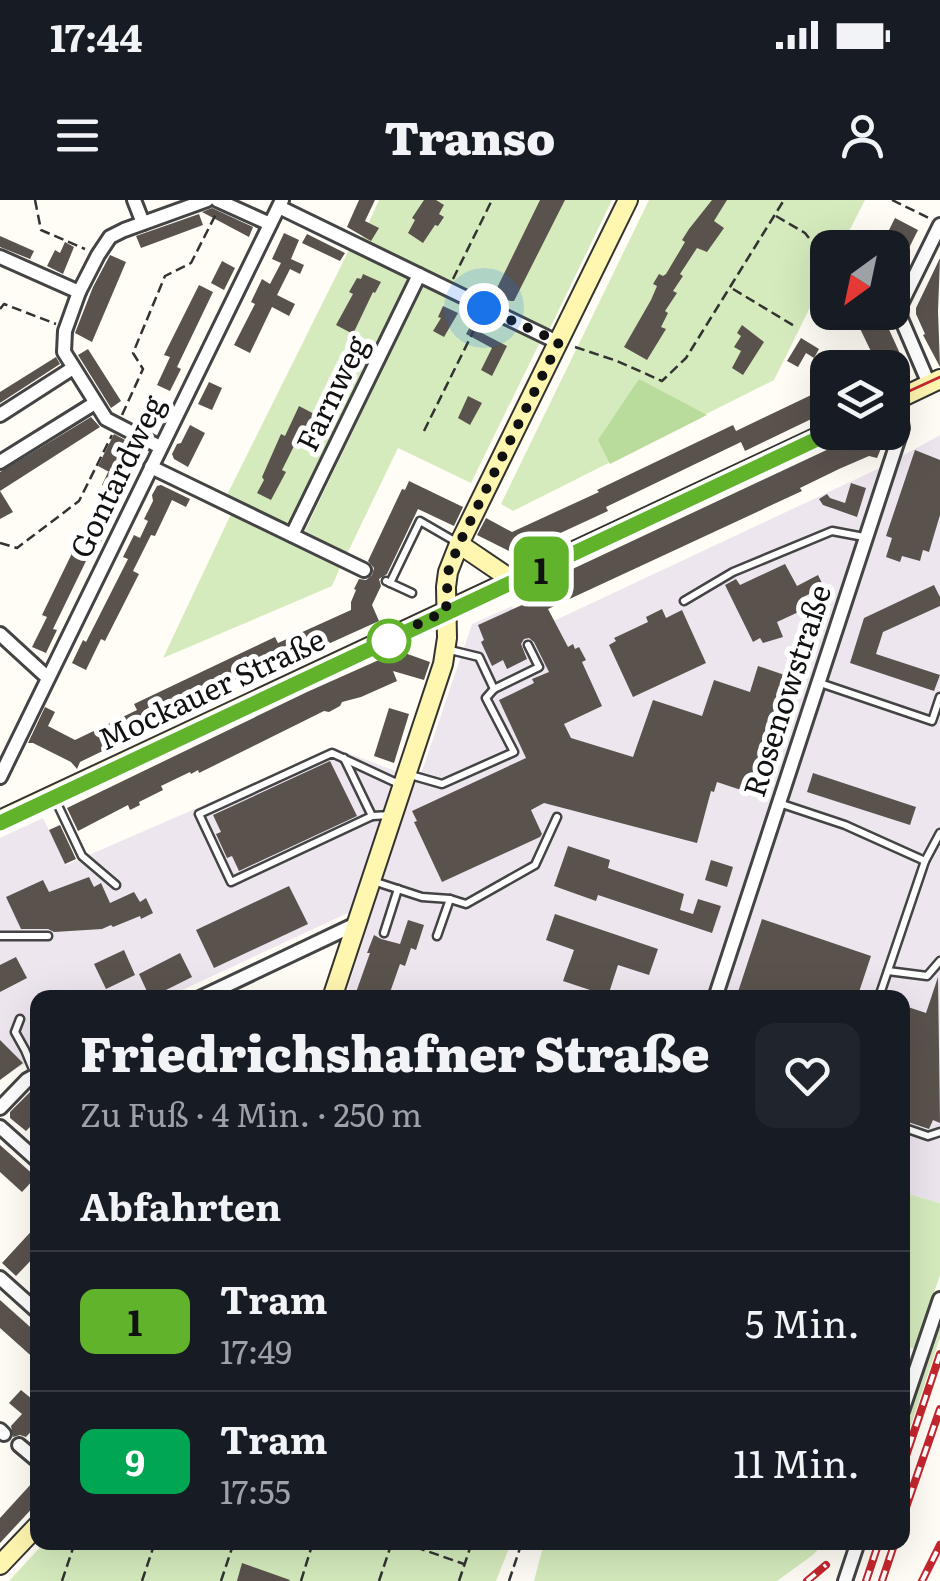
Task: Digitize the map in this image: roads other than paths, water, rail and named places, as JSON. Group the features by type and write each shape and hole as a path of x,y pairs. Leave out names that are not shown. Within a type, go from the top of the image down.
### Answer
{"main road":[{"path":"335,990 443,664 448,572 628,200"},
{"path":"910,394 934,382"},
{"name":"Mockauer Straße","path":"1,817 810,440"},
{"path":"459,544 512,580"},
{"path":"0,1565 30,1533"}],"street":[{"path":"134,200 143,223"},
{"path":"160,447 106,419 64,352 66,329 79,292 110,238 174,205 215,201 270,224"},
{"path":"280,204 559,342"},
{"name":"Gontardweg","path":"0,776 280,204"},
{"path":"910,274 940,224"},
{"path":"0,258 79,292"},
{"name":"Farnweg","path":"292,535 419,275"},
{"path":"907,330 934,382"},
{"path":"0,415 74,368"},
{"path":"0,462 96,404"},
{"name":"Rosenowstraße","path":"718,990 895,450"},
{"path":"151,467 364,570"},
{"path":"0,634 48,678"},
{"path":"217,990 356,924"},
{"path":"0,1108 30,1078"},
{"path":"0,1127 30,1153"},
{"path":"0,1278 30,1305"},
{"path":"910,1387 940,1300"},
{"path":"19,1446 30,1455"},
{"path":"845,1581 855,1550"}],"lane":[{"path":"412,593 388,582 420,521 459,544"},
{"path":"684,602 734,572 832,531 865,538"},
{"path":"392,815 372,816 230,882 200,814 332,752 404,779 442,784 514,752 486,698 494,689 539,667 528,646"},
{"path":"446,648 479,657 494,689"},
{"path":"817,682 932,721 940,697"},
{"path":"344,758 372,816"},
{"path":"53,796 82,856 116,884"},
{"path":"778,803 845,825 925,860"},
{"path":"371,880 422,897 466,904 535,865 556,817"},
{"path":"881,990 925,860 940,833"},
{"path":"384,932 398,889"},
{"path":"437,936 450,899"},
{"path":"0,936 48,936"},
{"path":"888,971 928,976 940,961"},
{"path":"20,1019 15,1032 30,1061"},
{"path":"910,1130 928,1136 940,1132"}],"tram line":[{"path":"910,391 940,377"},
{"path":"0,823 810,442"},
{"name":"1","path":"0,823 810,442"}],"railway":[{"path":"910,1444 940,1354"},
{"path":"910,1496 940,1409"},
{"path":"922,1581 940,1545"},
{"path":"866,1581 876,1550"},
{"path":"882,1581 892,1550"},
{"path":"807,1581 826,1565"}]}
